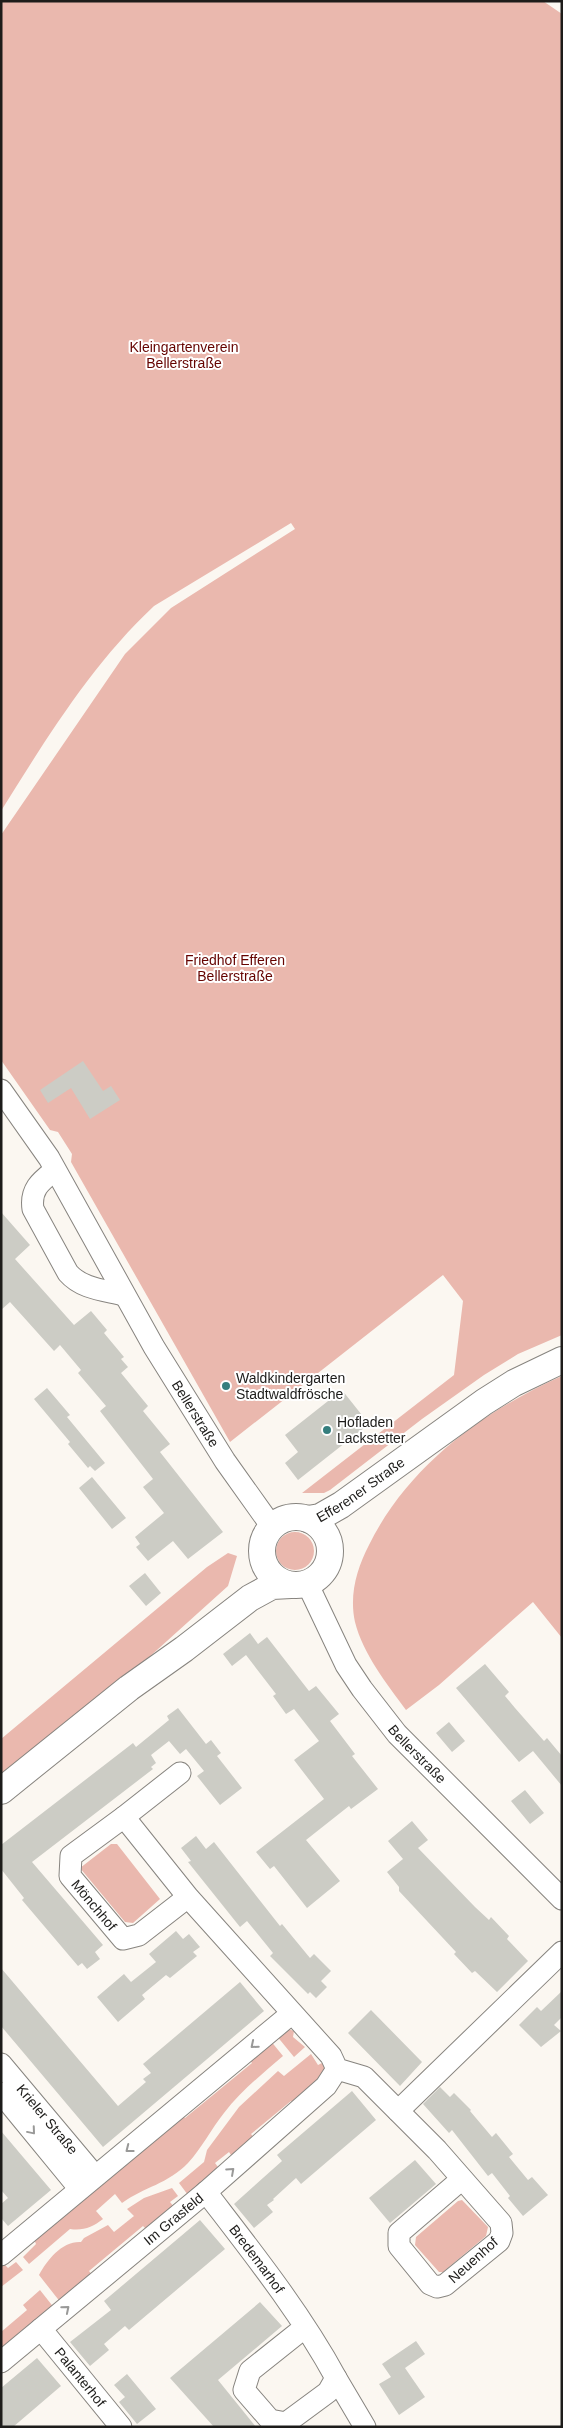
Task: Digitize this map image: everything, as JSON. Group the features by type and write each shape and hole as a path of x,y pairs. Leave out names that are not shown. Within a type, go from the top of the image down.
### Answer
{"street":[{"name":"Bellerstraße","path":"1,1090 55,1170 124,1295 239,1483 272,1527"},
{"path":"55,1170 34,1188 31,1199 33,1208 68,1273 81,1284 124,1295"},
{"name":"Efferener Straße","path":"308,1519 320,1517 341,1505 484,1402 514,1383 562,1360"},
{"name":"Efferener Straße","path":"329,1543 336,1532 350,1518 484,1402"},
{"path":"1,1791 129,1688 261,1591 272,1586 299,1584 323,1572 330,1553 329,1543 321,1529 308,1519 289,1518 272,1527 266,1534 262,1552 252,1574 193,1625 129,1688"},
{"path":"262,1552 268,1570 282,1582 299,1584"},
{"name":"Bellerstraße","path":"299,1584 346,1665 397,1734 460,1800 562,1899"},
{"name":"Mönchhof","path":"180,1773 71,1856 70,1876 123,1939 139,1936 188,1897"},
{"path":"124,1817 188,1897 236,1952 282,1999 291,2014 346,2072"},
{"path":"398,2111 562,1952"},
{"path":"1,2255 87,2182 164,2122 291,2014"},
{"name":"Krieler Straße","path":"1,2064 87,2182"},
{"name":"Neuenhof","path":"346,2072 364,2077 437,2150 501,2223 502,2233 499,2240 445,2285 437,2287 430,2284 399,2246 397,2239 400,2233 462,2180"},
{"name":"Im Grasfeld","path":"1,2362 206,2192 326,2086 346,2072"},
{"name":"Krieler Straße","path":"1,2093 87,2182"},
{"name":"Bredemarhof","path":"206,2192 255,2256 304,2328 365,2427"},
{"path":"304,2328 250,2371 244,2390 270,2420 286,2423 328,2392 336,2378"},
{"name":"Palanterhof","path":"41,2329 121,2427"}],"green space":[{"path":"1,1 543,1 562,14 562,1335 518,1354 484,1375 324,1493 302,1493 454,1375 463,1301 443,1275 230,1442 71,1162 72,1154 58,1132 50,1130 1,1060 1,835 125,654 171,608 295,529 291,523 154,606 110,652 90,677 35,757 1,811"},
{"path":"562,1376 562,1638 533,1602 439,1685 406,1710 370,1657 355,1622 353,1602 355,1582 369,1545 385,1516 404,1490 450,1444 504,1406"},
{"path":"295,1532 309,1537 314,1551 309,1565 295,1570 281,1565 276,1551 281,1537"},
{"path":"228,1553 237,1556 228,1586 137,1668 1,1779 1,1739 207,1567"},
{"path":"111,1844 117,1844 160,1899 133,1923 125,1922 80,1868"},
{"path":"288,2029 294,2031 293,2037 305,2047 294,2057 276,2035"},
{"path":"270,2040 283,2056 237,2097 188,2163 164,2181 122,2203 115,2194 96,2211 103,2219 88,2228 70,2229 29,2264 23,2257 36,2244 34,2239 181,2114 185,2118 252,2063 248,2058"},
{"path":"311,2054 318,2065 324,2062 324,2078 295,2105 291,2101 251,2134 255,2139 233,2158 229,2152 215,2163 221,2171 188,2195 179,2183 204,2162 207,2150 239,2107 278,2071 284,2076"},
{"path":"172,2188 178,2196 170,2202 174,2207 147,2230 143,2226 89,2271 93,2276 61,2303 39,2275 46,2263 56,2252 68,2245 81,2242 84,2238 108,2225 114,2232 134,2216 127,2209 144,2198"},
{"path":"462,2200 488,2227 486,2236 443,2272 439,2272 415,2245 416,2237 458,2201"},
{"path":"16,2262 23,2270 1,2287 1,2267 4,2264 8,2268"},
{"path":"40,2290 55,2309 1,2356 1,2332 27,2310 23,2305"}],"building":[{"path":"83,1061 103,1091 111,1086 120,1100 90,1119 71,1088 48,1103 40,1090"},
{"path":"1,1212 30,1245 15,1259 74,1325 91,1311 107,1330 104,1333 124,1357 121,1359 128,1367 121,1373 148,1406 143,1411 170,1444 160,1452 223,1532 188,1559 173,1541 148,1561 136,1547 140,1544 135,1537 164,1513 143,1487 153,1479 100,1411 106,1406 78,1373 81,1370 60,1345 54,1351 10,1302 1,1310"},
{"path":"47,1388 70,1415 67,1417 105,1463 95,1471 90,1466 88,1468 68,1444 70,1442 34,1399"},
{"name":"Hofladen Lackstetter","path":"342,1390 369,1424 298,1480 285,1463 298,1452 285,1435"},
{"path":"92,1477 126,1518 112,1529 79,1488"},
{"path":"145,1573 161,1593 146,1606 129,1586"},
{"path":"250,1633 258,1644 267,1637 309,1691 316,1686 339,1714 330,1721 355,1754 352,1756 378,1789 351,1809 349,1806 306,1840 340,1881 307,1908 274,1866 270,1869 256,1852 324,1799 294,1760 319,1741 294,1709 286,1714 273,1696 276,1694 246,1655 232,1666 223,1654"},
{"path":"485,1664 509,1692 505,1696 515,1708 544,1741 547,1738 562,1756 562,1786 533,1751 519,1762 456,1688"},
{"path":"178,1708 206,1744 211,1740 221,1753 217,1756 242,1788 220,1805 197,1776 204,1771 186,1749 180,1754 169,1741 151,1755 156,1763 151,1767 153,1769 32,1862 103,1945 95,1952 100,1959 87,1969 82,1963 78,1966 22,1900 24,1898 1,1869 1,1845 133,1743 136,1747 169,1720 167,1716"},
{"path":"449,1722 465,1741 452,1752 436,1733"},
{"path":"525,1790 544,1813 530,1824 511,1801"},
{"path":"412,1821 428,1840 418,1848 475,1907 489,1920 491,1917 509,1936 507,1939 528,1961 497,1992 475,1971 472,1973 454,1954 456,1952 399,1891 399,1887 387,1872 403,1859 388,1841"},
{"path":"196,1836 206,1849 214,1842 280,1926 282,1924 310,1958 314,1954 331,1971 321,1981 327,1987 316,1998 310,1992 308,1994 270,1956 273,1953 247,1921 240,1927 188,1862 191,1861 181,1848"},
{"path":"176,1931 183,1939 189,1934 200,1947 193,1952 197,1956 170,1978 166,1975 142,1995 145,1999 118,2022 97,1997 124,1974 131,1982 156,1962 149,1954"},
{"path":"1,1968 118,2106 146,2082 143,2079 151,2073 143,2064 240,1982 264,2011 103,2147 1,2026"},
{"path":"562,1991 562,2017 554,2025 561,2031 541,2047 519,2025 537,2007 541,2011"},
{"path":"371,2010 422,2062 400,2086 348,2033"},
{"path":"440,2087 450,2097 454,2093 471,2110 492,2137 496,2133 513,2154 509,2157 528,2180 532,2177 548,2195 523,2216 508,2198 510,2196 492,2173 488,2176 452,2130 449,2133 423,2104"},
{"path":"352,2091 376,2120 301,2184 296,2178 267,2205 273,2212 254,2228 234,2204 282,2161 277,2155"},
{"path":"1,2131 51,2190 8,2226 1,2218 1,2204 8,2198 1,2190"},
{"path":"415,2160 436,2184 390,2223 369,2198"},
{"path":"200,2220 225,2249 129,2330 125,2326 104,2344 109,2350 90,2366 70,2342 111,2310 104,2301"},
{"path":"260,2302 282,2326 218,2380 256,2427 214,2427 170,2378"},
{"path":"416,2341 425,2354 405,2368 425,2397 399,2415 379,2384 391,2377 382,2364"},
{"path":"37,2358 61,2386 13,2427 1,2427 1,2388"},
{"path":"127,2374 156,2409 137,2424 119,2402 125,2397 114,2385"}],"place":[{"name":"Waldkindergarten Stadtwaldfrösche","path":"226,1386"},
{"name":"Hofladen Lackstetter","path":"327,1430"}],"park label":[{"name":"Kleingartenverein Bellerstraße","path":"184,356"},
{"name":"Friedhof Efferen Bellerstraße","path":"235,968"}]}
